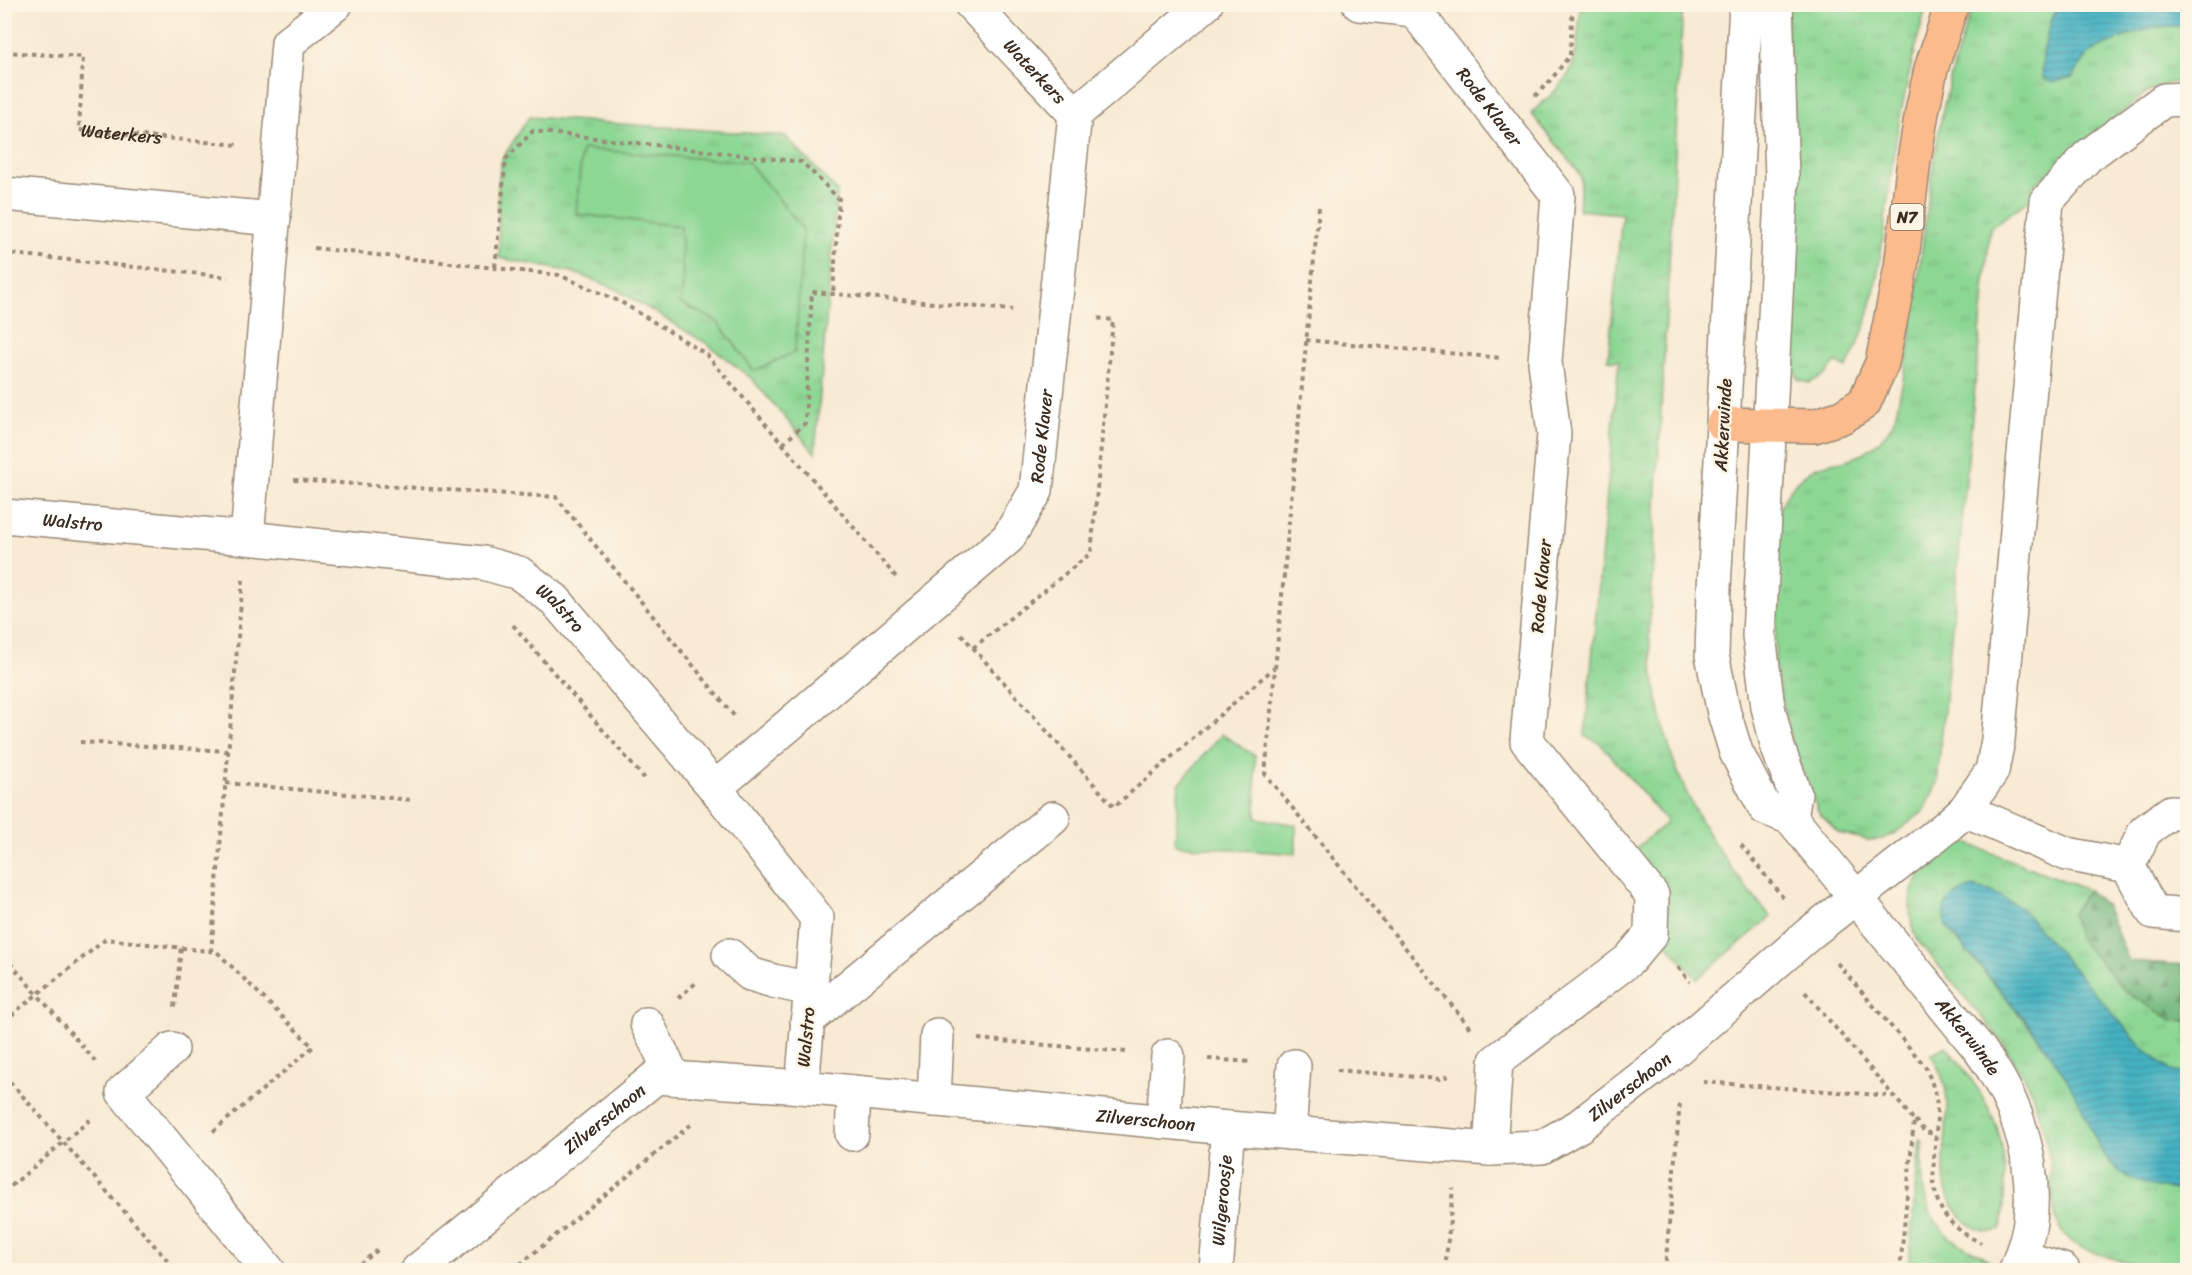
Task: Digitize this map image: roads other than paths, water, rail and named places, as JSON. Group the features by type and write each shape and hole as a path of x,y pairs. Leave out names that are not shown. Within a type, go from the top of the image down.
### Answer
{"highway":[{"name":"N7","path":"1769,425 1814,426 1842,417 1864,403 1882,363 1901,267 1914,160 1924,101 1931,69 1952,4"},
{"path":"1723,424 1769,425"}],"street":[{"path":"247,538 288,43 336,4"},
{"name":"Waterkers","path":"971,4 1074,114"},
{"path":"1074,114 1206,4"},
{"name":"Rode Klaver","path":"1359,4 1414,10 1558,195 1545,362 1554,434 1527,741 1652,895 1651,934 1629,960 1496,1060 1490,1149"},
{"name":"Akkerwinde","path":"1746,4 1712,655 1724,713 1736,752 1765,808 1791,818 1994,1068 2010,1099 2024,1136 2030,1181 2030,1221 2018,1264 2063,1270"},
{"path":"1776,4 1782,177 1759,635 1768,707 1778,748 1795,794 1791,818"},
{"name":"Zilverschoon","path":"418,1270 657,1077 1490,1149 1542,1147 1673,1070 1716,1014 1855,897 1945,828 1965,810 1992,771 1998,740 2047,201 2088,156 2163,100 2187,99"},
{"name":"Rode Klaver","path":"715,788 1008,538 1036,491 1074,114"},
{"path":"4,194 272,231"},
{"name":"Walstro","path":"4,516 247,538 483,563 519,573 555,600 715,788 817,918 802,1088"},
{"path":"1965,810 2067,854 2128,866"},
{"path":"2128,866 2145,831 2171,812 2187,814"},
{"path":"807,1021 1053,818"},
{"path":"2128,866 2153,912 2187,915"},
{"path":"729,955 750,974 810,989"},
{"path":"647,1024 674,1078"},
{"path":"934,1100 937,1035"},
{"path":"172,1049 123,1092 268,1270"},
{"path":"1163,1122 1168,1056"},
{"path":"1289,1133 1294,1066"},
{"path":"852,1134 854,1093"},
{"name":"Wilgeroosje","path":"1216,1270 1228,1128"}],"water":[{"path":"2058,5 2187,5 2187,25 2154,27 2131,34 2090,52 2072,77 2053,83 2043,78 2042,69 2048,31"},
{"path":"1973,887 1993,892 2021,908 2143,1048 2171,1071 2187,1074 2187,1191 2162,1188 2137,1181 2122,1173 2108,1160 2067,1080 2052,1057 2036,1034 1946,926 1945,905 1953,896"}]}
